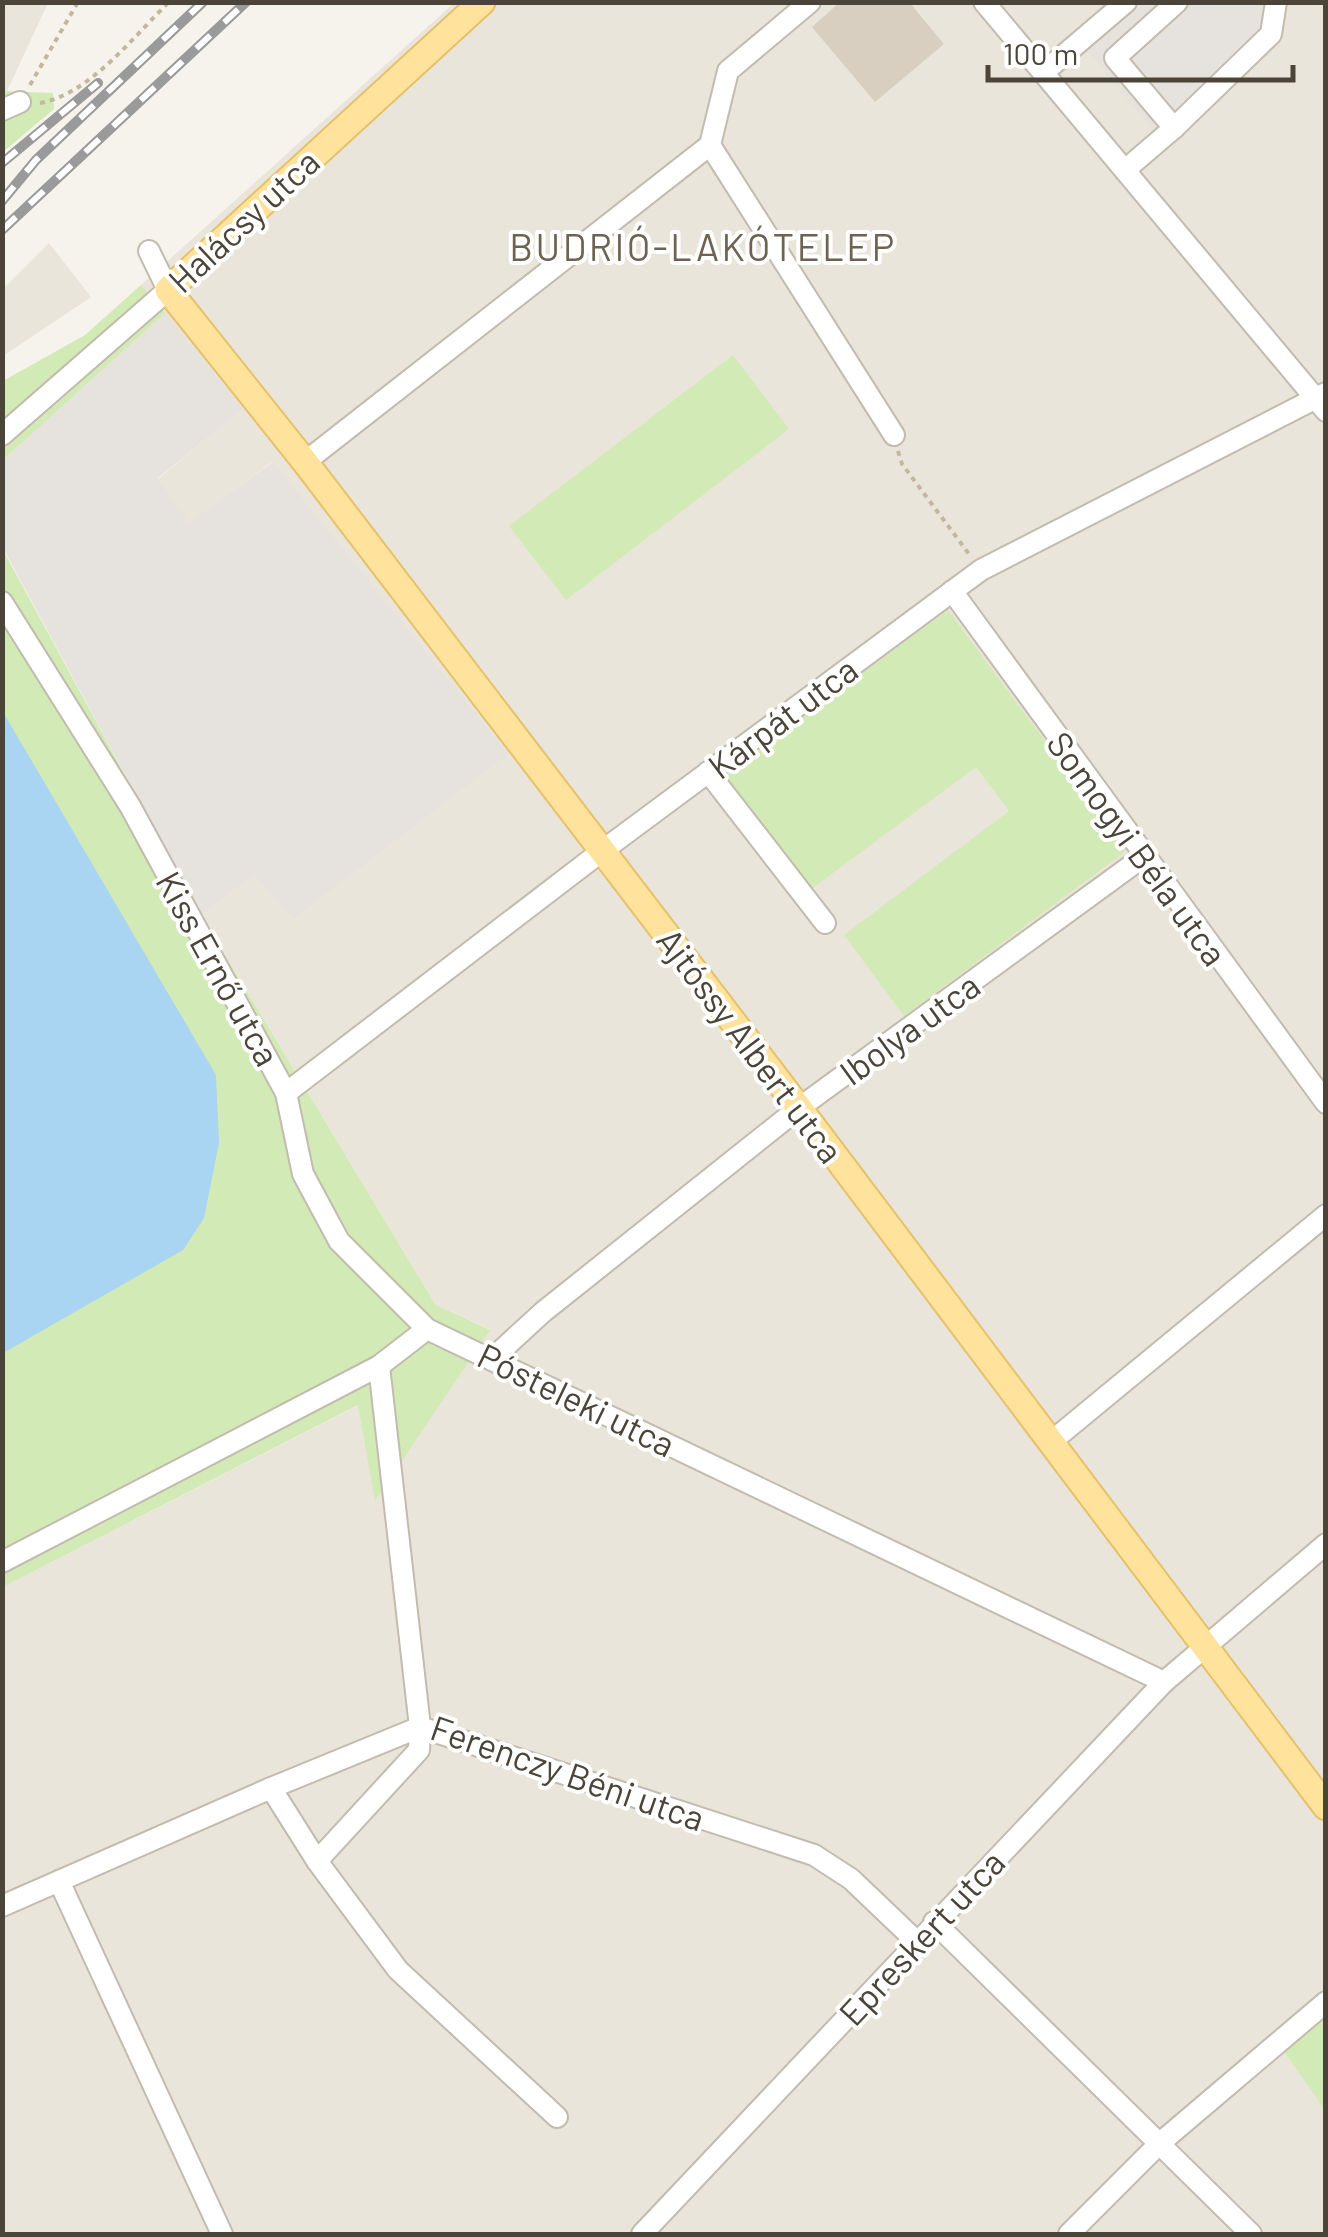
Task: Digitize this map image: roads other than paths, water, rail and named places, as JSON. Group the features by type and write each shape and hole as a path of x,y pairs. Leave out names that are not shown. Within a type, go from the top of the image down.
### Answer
{"main road":[{"name":"Halácsy utca","path":"168,290 482,2"},
{"name":"Ajtóssy Albert utca","path":"168,290 306,462 1326,1807"}],"street":[{"path":"306,462 710,145 728,71 810,2"},
{"path":"984,2 1322,401"},
{"path":"1044,72 1126,2"},
{"path":"1174,128 1115,58 1177,2"},
{"path":"1125,170 1271,34 1276,2"},
{"path":"710,145 894,435"},
{"path":"149,251 168,290"},
{"name":"Halácsy utca","path":"3,433 168,290"},
{"name":"Kárpát utca","path":"286,1093 602,851 981,570 1322,401"},
{"name":"Somogyi Béla utca","path":"952,591 1326,1104"},
{"name":"Kiss Ernő utca","path":"2,602 130,806 286,1093 303,1174 339,1242 427,1329"},
{"path":"708,772 825,924"},
{"name":"Ibolya utca","path":"493,1358 542,1312 799,1108 1143,856"},
{"path":"1052,1441 1326,1214"},
{"path":"2,1562 378,1366 427,1329"},
{"name":"Pósteleki utca","path":"427,1329 1164,1682"},
{"name":"Ferenczy Béni utca","path":"378,1366 420,1727 814,1856 851,1879 916,1942"},
{"name":"Epreskert utca","path":"642,2234 1164,1682 1326,1544"},
{"path":"2,1906 420,1727 419,1750 317,1861"},
{"path":"271,1788 317,1861 398,1970 557,2117"},
{"path":"59,1880 222,2234"},
{"path":"934,1922 1250,2234"},
{"path":"1069,2234 1160,2143 1325,2002"}],"water":[{"path":"3,712 216,1075 219,1143 204,1218 183,1250 3,1353"}],"railway":[{"path":"2,201 36,160 203,2"},
{"path":"2,230 246,2"},
{"path":"2,163 98,83"}],"district":[{"name":"BUDRIÓ-LAKÓTELEP","path":"703,246"}]}
